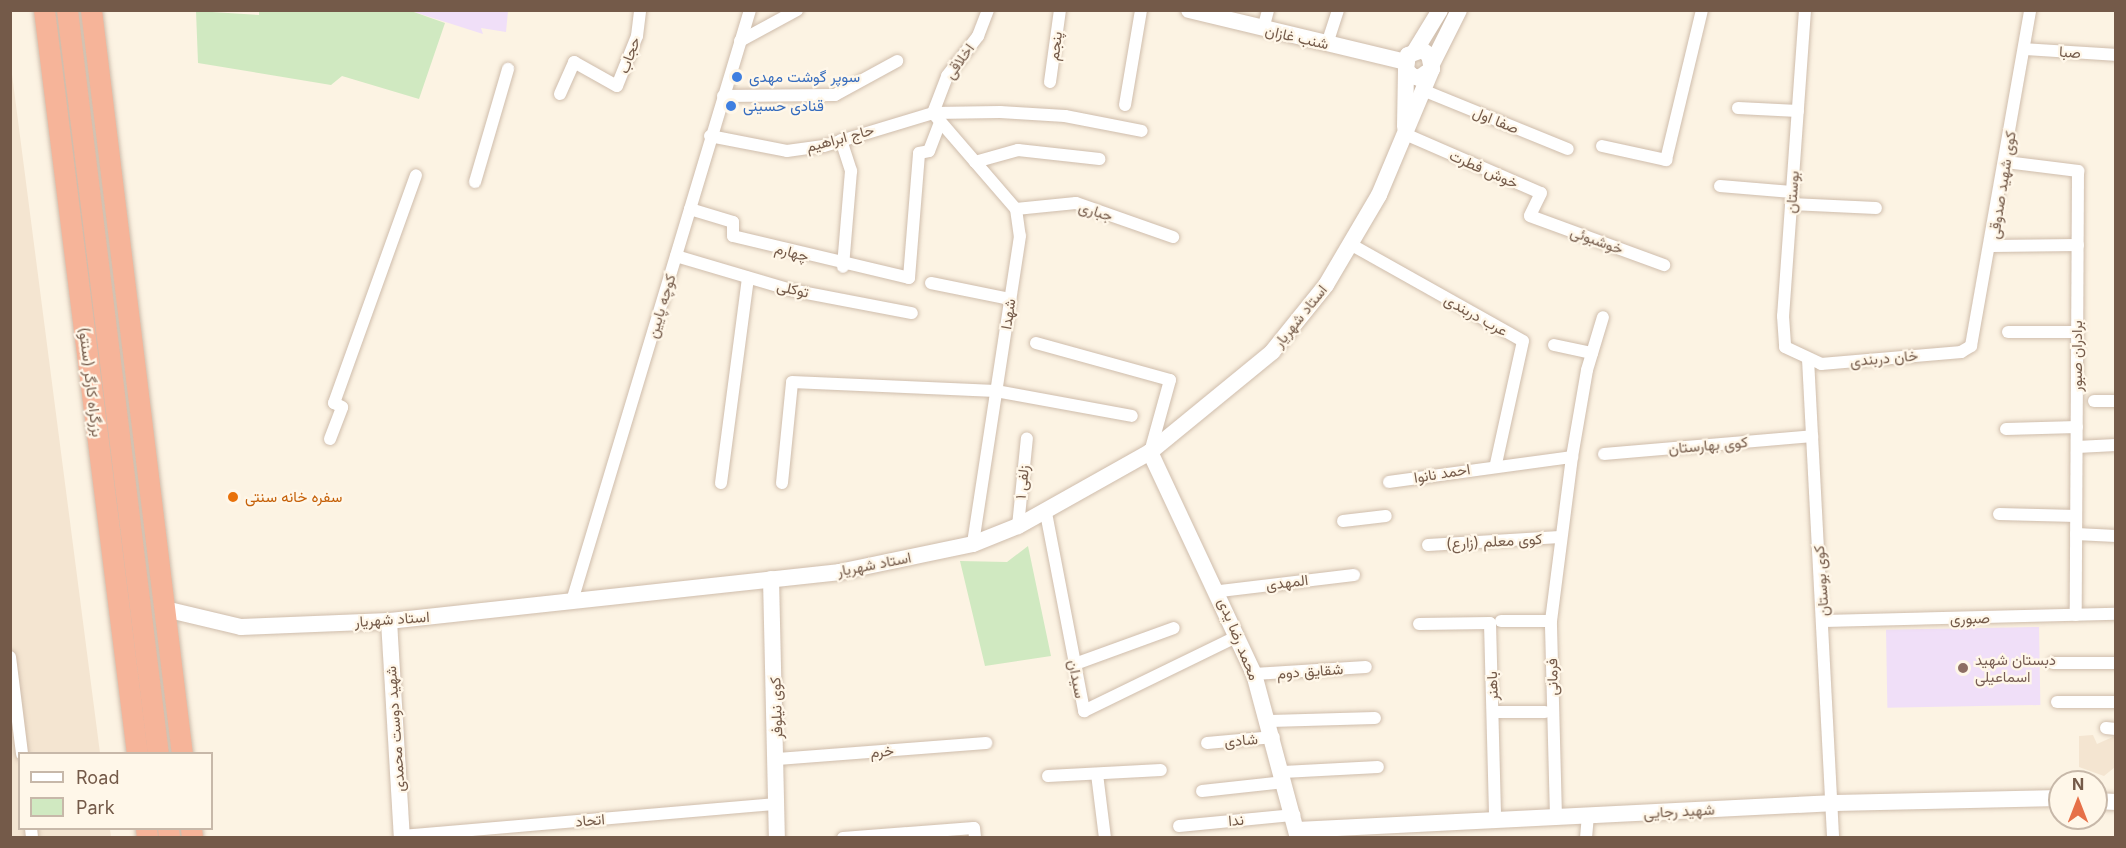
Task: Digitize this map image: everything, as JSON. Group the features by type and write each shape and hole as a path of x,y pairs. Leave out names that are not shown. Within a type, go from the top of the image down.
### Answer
{"highway":[{"name":"بزرگراه کارگر (سنتو)","path":"44,10 137,752"},
{"name":"بزرگراه کارگر (سنتو)","path":"67,10 158,752"},
{"path":"91,10 182,752"}],"main road":[{"name":"شنب غازان","path":"1189,10 1327,44 1409,61"},
{"name":"استاد شهریار","path":"165,609 241,627 389,621 839,572 973,544 1046,513 1150,452 1272,352 1326,285 1350,244 1405,134 1425,91 1432,65 1459,10"},
{"path":"1409,61 1435,12"},
{"path":"1429,54 1432,65 1419,78 1409,61 1429,54"},
{"name":"استاد شهریار","path":"1405,134 1409,61"},
{"name":"محمد رضا یدی","path":"1150,452 1220,591 1254,674 1272,729 1296,828"},
{"name":"کوی نیلوفر","path":"771,579 777,759 777,837"},
{"name":"شهید دوست محمدی","path":"389,621 402,837"},
{"name":"شهید رجایی","path":"1296,828 1835,803 2048,798"}],"street":[{"name":"حجاب","path":"560,94 574,62 617,86 637,36 640,10"},
{"name":"کوچه پایین","path":"572,601 710,136 750,10"},
{"path":"740,41 797,10"},
{"name":"اخلاقی","path":"909,279 920,153 929,152 947,76 978,36 988,10"},
{"name":"پنجم","path":"1050,82 1060,10"},
{"path":"1125,105 1141,10"},
{"path":"1263,29 1268,10"},
{"path":"1327,44 1338,10"},
{"path":"1602,146 1666,160 1702,10"},
{"name":"بوستان","path":"1805,10 1792,198 1785,347 1808,359"},
{"name":"کوی شهید صدوقی","path":"1961,352 1977,334 2030,10"},
{"name":"صبا","path":"2024,49 2115,55"},
{"path":"723,96 835,95 897,61"},
{"path":"475,182 508,69"},
{"name":"صفا اول","path":"1425,91 1568,149"},
{"path":"1738,108 1798,111"},
{"name":"حاج ابراهیم","path":"710,136 787,151 937,118 1065,116 1142,131"},
{"path":"937,118 1016,210"},
{"name":"خوش فطرت","path":"1405,134 1541,193 1530,216"},
{"path":"841,140 851,171 843,267"},
{"path":"975,162 1017,150 1100,159"},
{"name":"برادران صبور","path":"2006,162 2078,171 2076,615"},
{"path":"330,439 342,407 334,403 416,176"},
{"path":"1720,186 1792,198 1876,208"},
{"name":"جباری","path":"1016,210 1076,203 1173,237"},
{"name":"چهارم","path":"690,209 733,222 733,236 843,267 909,279"},
{"name":"شهدا","path":"973,544 1020,236 1016,210"},
{"name":"خوشبوئی","path":"1530,216 1664,265"},
{"name":"عرب دربندی","path":"1350,244 1523,341 1496,464"},
{"path":"1992,246 2078,245"},
{"name":"توکلی","path":"676,256 748,278 912,313"},
{"path":"721,483 748,278"},
{"path":"931,283 1010,299"},
{"name":"فرمانی","path":"1556,817 1551,621 1572,457 1592,353 1603,317"},
{"path":"2008,332 2077,332"},
{"path":"1036,343 1170,380 1150,452"},
{"path":"1554,345 1592,353"},
{"name":"خان دربندی","path":"1808,359 1821,364 1961,352"},
{"name":"کوی بوستان","path":"1808,359 1835,803 1833,837"},
{"path":"782,483 792,382 996,391 1132,416"},
{"path":"2094,401 2115,401"},
{"path":"2006,429 2077,427"},
{"name":"کوی بهارستان","path":"1604,454 1812,436"},
{"name":"زلفی ۱","path":"1017,526 1027,438"},
{"path":"2077,447 2115,445"},
{"name":"احمد نانوا","path":"1389,482 1496,464 1572,457"},
{"name":"سیدان","path":"1046,513 1084,711 1238,636"},
{"path":"1999,514 2076,516"},
{"path":"1343,521 1386,516"},
{"path":"2076,534 2115,536"},
{"name":"کوی معلم (زارع)","path":"1428,545 1560,537"},
{"name":"المهدی","path":"1220,591 1354,575"},
{"name":"صبوری","path":"1824,621 2115,614"},
{"path":"1501,621 1551,621"},
{"name":"باهنر","path":"1419,624 1490,622 1495,820"},
{"path":"1075,664 1174,628"},
{"path":"10,657 22,752"},
{"path":"2053,663 2115,663"},
{"name":"شقایق دوم","path":"1254,674 1366,667"},
{"path":"2057,702 2115,702"},
{"path":"1492,712 1545,712"},
{"name":"شادی","path":"1207,743 1272,729 1375,718"},
{"name":"خرم","path":"777,759 986,743"},
{"path":"1202,791 1284,777 1378,768"},
{"path":"1048,776 1161,770"},
{"path":"1097,774 1105,837"},
{"name":"اتحاد","path":"402,837 777,804"},
{"path":"1586,837 1588,816"},
{"name":"ندا","path":"1179,826 1296,828"},
{"path":"843,837 974,833"}],"shaded area":[{"path":"411,11 508,11 506,32 481,28 483,34"},
{"path":"10,59 100,752 18,752 18,830 110,830 111,837 11,837"},
{"name":"دبستان شهید اسماعیلی","path":"2039,627 2040,705 1887,708 1886,630"},
{"path":"2093,735 2097,744 2115,736 2115,767 2108,773 2108,770 2087,770 2079,767 2079,736"}],"green space":[{"path":"196,11 259,15 259,11 411,11 445,23 419,99 342,76 331,85 198,63"},
{"path":"1028,546 1051,656 985,666 960,561 1007,562"}],"place":[{"name":"سوپر گوشت مهدی","path":"737,77"},
{"name":"قنادی حسینی","path":"731,106"},
{"name":"سفره خانه سنتی","path":"233,497"},
{"name":"دبستان شهید اسماعیلی","path":"1963,668"}]}
